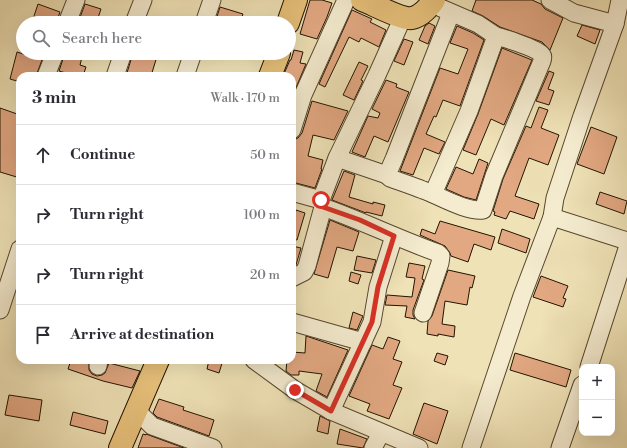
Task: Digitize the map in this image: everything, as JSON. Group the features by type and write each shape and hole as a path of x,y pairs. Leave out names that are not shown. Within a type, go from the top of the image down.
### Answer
{"main road":[{"path":"290,16 296,0"},
{"path":"376,3 403,18 411,19 439,5"},
{"path":"271,72 276,60"},
{"path":"120,448 156,364"}],"street":[{"path":"70,16 76,0"},
{"path":"137,16 143,0"},
{"path":"206,16 212,0"},
{"path":"296,118 303,96 346,0"},
{"path":"550,0 574,12 615,24"},
{"path":"470,448 522,296 552,217 555,198 615,24 620,0"},
{"path":"337,158 387,175 390,178 472,210 483,210 494,176 542,61 542,54 496,36 478,24 439,5 394,159 387,175"},
{"path":"296,276 304,272 307,266 322,204 337,158 378,74 403,18"},
{"path":"433,194 469,111 496,36"},
{"path":"48,72 52,60"},
{"path":"116,72 121,60"},
{"path":"186,72 191,60"},
{"path":"296,194 394,236 438,253 441,256 440,263 423,314"},
{"path":"552,217 627,241"},
{"path":"331,411 372,322 378,287 394,236"},
{"path":"590,364 627,249"},
{"path":"0,310 16,260"},
{"path":"296,323 363,342"},
{"path":"259,364 295,390 331,411 419,448"},
{"path":"560,448 579,394"},
{"path":"137,411 152,426 213,448"},
{"path":"372,448 381,433"}],"building":[{"path":"310,0 322,0 332,3 317,39 300,34"},
{"path":"476,0 532,0 541,4 545,9 563,18 550,50 542,42 500,27 472,11"},
{"path":"38,4 60,12 59,16 34,16"},
{"path":"85,4 101,9 99,16 81,16"},
{"path":"220,7 243,14 242,16 217,16"},
{"path":"352,10 372,19 370,22 386,30 379,47 361,38 359,42 349,37 325,87 319,84"},
{"path":"429,23 435,26 428,44 419,40 425,26"},
{"path":"582,25 600,30 595,44 577,36"},
{"path":"457,26 484,40 460,106 443,100 436,117 434,116 426,134 445,142 439,154 424,148 413,175 400,171 440,68 458,74 468,49 450,43"},
{"path":"404,39 413,42 404,65 394,61"},
{"path":"502,48 532,60 504,125 491,119 476,155 463,150"},
{"path":"296,50 303,52 300,63 306,64 296,88 296,72 285,72 290,60 296,60"},
{"path":"16,56 16,60 42,60 38,72 16,72 16,81 10,79"},
{"path":"63,60 81,60 80,65 86,67 84,72 59,71"},
{"path":"131,60 156,60 152,72 127,72"},
{"path":"359,62 368,66 354,100 343,95"},
{"path":"549,71 554,73 548,89 554,91 549,105 536,101"},
{"path":"386,80 397,84 396,87 409,92 388,142 374,136 365,157 352,152 368,116 378,118 380,113 372,109"},
{"path":"312,101 348,111 334,140 313,135 308,156 323,160 322,169 315,188 296,183 296,139 302,133"},
{"path":"539,107 548,110 541,128 559,135 548,165 529,158 515,196 539,204 534,219 510,211 506,219 494,215 495,212 493,211 503,179 526,126 531,128"},
{"path":"0,108 16,114 16,177 0,172"},
{"path":"591,127 617,137 604,174 577,164"},
{"path":"479,159 488,163 476,200 464,197 446,189 456,167 473,174"},
{"path":"344,171 355,175 349,197 373,204 373,202 385,205 382,216 366,213 332,200"},
{"path":"600,192 627,201 624,214 596,204"},
{"path":"296,210 305,213 296,240"},
{"path":"330,220 359,232 353,251 337,247 328,278 314,274"},
{"path":"440,221 495,237 491,250 474,244 468,262 451,256 445,246 420,235 422,229 435,234"},
{"path":"502,229 530,239 526,253 498,243"},
{"path":"296,247 301,248 296,265"},
{"path":"357,256 376,260 372,273 354,270"},
{"path":"409,263 425,266 422,279 424,280 413,310 415,319 405,317 407,306 385,305 387,295 412,297 415,278 406,277"},
{"path":"448,270 475,276 472,288 470,287 467,305 445,301 442,324 455,326 454,337 438,334 438,336 427,334 428,321 432,316"},
{"path":"351,272 361,275 358,284 349,281"},
{"path":"541,276 568,286 563,298 566,299 563,307 533,297"},
{"path":"353,312 363,316 357,330 349,328"},
{"path":"306,336 348,350 327,397 316,391 322,374 299,371 299,375 291,375 286,371 287,364 296,364 296,352 305,353"},
{"path":"388,337 400,341 393,359 402,362 393,385 402,388 389,419 367,411 370,404 349,396 372,345 383,349"},
{"path":"437,353 448,356 445,365 434,361"},
{"path":"515,353 571,370 566,387 510,370"},
{"path":"70,364 89,364 89,370 92,374 97,376 105,373 109,364 113,364 140,371 132,388 103,381 68,369"},
{"path":"208,364 222,364 219,373 207,369"},
{"path":"9,395 42,400 39,421 5,415"},
{"path":"159,399 184,407 183,410 214,420 209,436 157,417 153,413"},
{"path":"424,403 448,411 437,444 413,434"},
{"path":"73,412 108,421 105,434 70,425"},
{"path":"320,416 330,421 328,434 317,431"},
{"path":"340,429 367,439 363,448 337,444"},
{"path":"143,434 146,434 184,448 138,448"}],"route":[{"path":"295,390 331,411 372,322 378,287 394,236 360,220 323,207 321,200"}]}
